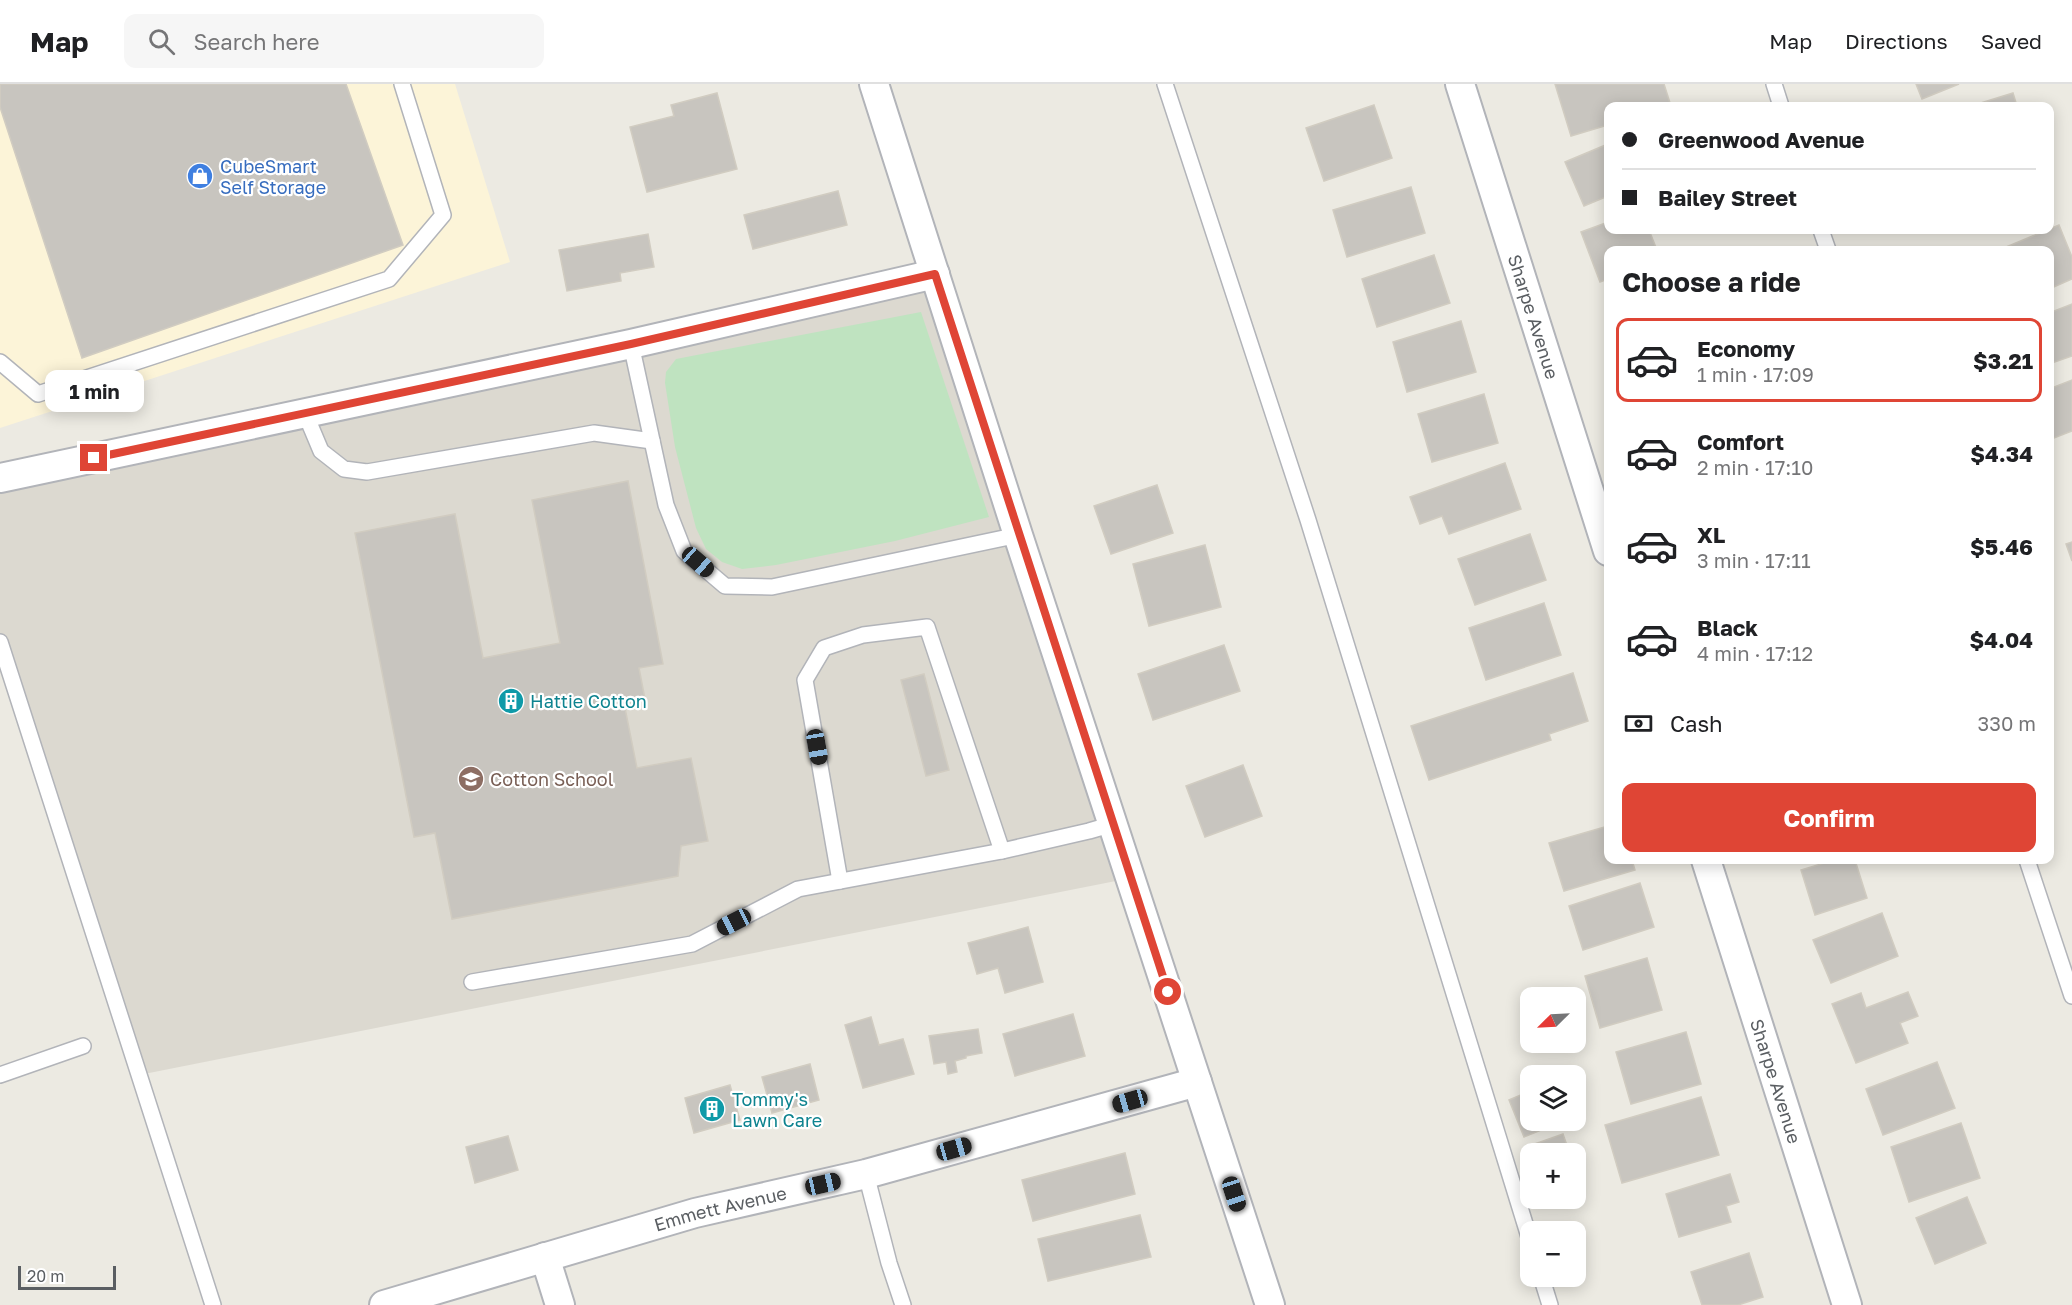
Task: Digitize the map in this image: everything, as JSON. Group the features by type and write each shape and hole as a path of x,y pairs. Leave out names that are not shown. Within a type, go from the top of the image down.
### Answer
{"street":[{"path":"874,84 1018,535 1270,1305"},
{"name":"Sharpe Avenue","path":"1460,84 1604,538"},
{"path":"0,478 631,344 935,274"},
{"name":"Sharpe Avenue","path":"1707,864 1847,1305"},
{"name":"Emmett Avenue","path":"384,1305 695,1213 866,1174 1197,1082"},
{"path":"544,1257 560,1305"}],"lane":[{"path":"0,362 38,394 389,279 443,215 402,84"},
{"path":"1165,84 1308,520 1524,1221"},
{"path":"1773,84 1780,102"},
{"path":"631,344 666,505 684,551 725,586 772,587 1018,535"},
{"path":"305,413 321,451 344,469 367,472 594,433 652,441"},
{"path":"840,881 805,680 824,648 863,635 927,627 1002,851"},
{"path":"0,642 213,1305"},
{"path":"472,982 692,944 798,889 1002,851 1113,824"},
{"path":"2028,864 2072,996"},
{"path":"0,1076 83,1046"},
{"path":"866,1174 889,1263 903,1305"},
{"path":"1544,1287 1550,1305"}],"shaded area":[{"name":"CubeSmart Self Storage","path":"0,84 455,84 510,262 0,428"},
{"path":"935,274 1131,878 139,1075 0,642 0,478"}],"green space":[{"path":"921,312 989,517 895,541 776,565 742,569 722,562 706,549 696,528 675,447 665,383 666,372 676,359"}],"building":[{"name":"CubeSmart Self Storage","path":"0,84 346,84 403,245 82,358 0,107"},
{"path":"1555,84 1664,84 1670,102 1604,102 1604,126 1571,136"},
{"path":"1916,84 1959,84 1922,99"},
{"path":"717,93 737,169 647,192 630,127 674,116 671,105"},
{"path":"2013,93 2016,102 1984,102"},
{"path":"1374,105 1392,158 1324,181 1306,128"},
{"path":"1604,146 1604,198 1584,206 1565,162"},
{"path":"1411,187 1425,233 1347,257 1333,210"},
{"path":"838,191 847,225 753,249 744,215"},
{"path":"1604,223 1604,234 1651,234 1655,246 1604,246 1604,280 1600,282 1581,232"},
{"path":"2059,225 2072,257 2072,279 2054,287 2054,246 2009,246 2037,234 2054,234 2054,227"},
{"path":"648,234 654,267 620,273 621,281 567,291 559,250"},
{"path":"1434,255 1450,303 1377,327 1362,279"},
{"path":"2072,304 2072,356 2054,362 2054,311"},
{"path":"1461,321 1476,372 1407,392 1393,342"},
{"path":"2072,380 2072,431 2054,438 2054,387"},
{"path":"1484,394 1498,443 1432,462 1418,414"},
{"path":"1505,463 1521,509 1449,534 1442,516 1420,524 1410,497"},
{"name":"Hattie Cotton","path":"628,481 663,664 639,668 645,699 624,703 637,768 691,758 708,841 681,846 678,876 452,919 435,833 414,837 355,533 455,514 483,658 560,643 532,500"},
{"path":"1157,485 1173,533 1111,554 1094,506"},
{"path":"1530,534 1546,580 1475,605 1458,559"},
{"path":"2072,542 2072,561 2066,544"},
{"path":"1205,545 1221,607 1149,626 1133,564"},
{"path":"1544,603 1561,655 1486,680 1469,628"},
{"path":"1224,645 1240,691 1153,720 1138,674"},
{"path":"1573,673 1588,721 1549,734 1551,740 1429,780 1411,726"},
{"path":"924,674 949,770 926,776 901,680"},
{"path":"1243,765 1262,816 1205,837 1186,786"},
{"path":"1604,827 1604,864 1633,864 1635,870 1564,891 1549,843"},
{"path":"1821,864 1856,864 1867,898 1815,915 1801,870"},
{"path":"1640,883 1654,927 1583,950 1569,906"},
{"path":"1882,913 1898,956 1831,983 1813,940"},
{"path":"1028,927 1043,982 1005,993 998,968 977,974 968,943"},
{"path":"1647,958 1662,1010 1600,1028 1585,976"},
{"path":"1908,992 1918,1016 1900,1023 1908,1043 1856,1063 1832,1004 1861,993 1866,1008"},
{"path":"1073,1014 1085,1056 1015,1076 1003,1034"},
{"path":"871,1017 879,1045 903,1039 914,1074 863,1088 845,1025"},
{"path":"978,1029 982,1053 955,1061 957,1072 948,1074 946,1062 934,1064 929,1036"},
{"path":"1686,1032 1701,1084 1631,1104 1616,1052"},
{"path":"1937,1062 1955,1108 1883,1135 1866,1089"},
{"path":"810,1064 819,1100 772,1113 762,1077"},
{"name":"Tommy's Lawn Care","path":"730,1085 740,1120 694,1133 685,1098"},
{"path":"1520,1095 1520,1127 1509,1100"},
{"path":"1701,1097 1719,1155 1622,1183 1605,1125"},
{"path":"1961,1123 1980,1178 1909,1202 1891,1147"},
{"path":"1522,1131 1539,1131 1524,1137"},
{"path":"1563,1134 1566,1143 1538,1143"},
{"path":"508,1136 518,1170 475,1183 466,1147"},
{"path":"1125,1153 1135,1194 1033,1221 1022,1180"},
{"path":"1730,1174 1739,1202 1726,1206 1731,1222 1679,1237 1666,1194"},
{"path":"1967,1197 1986,1243 1935,1264 1916,1218"},
{"path":"1140,1215 1151,1257 1048,1281 1038,1239"},
{"path":"1749,1253 1763,1297 1738,1305 1702,1305 1691,1272"}],"place":[{"name":"CubeSmart Self Storage","path":"200,176"},
{"name":"Hattie Cotton","path":"511,701"},
{"name":"Cotton School","path":"471,779"},
{"name":"Tommy's Lawn Care","path":"712,1109"}],"route":[{"path":"94,458 631,344 935,274 1168,992"}]}
